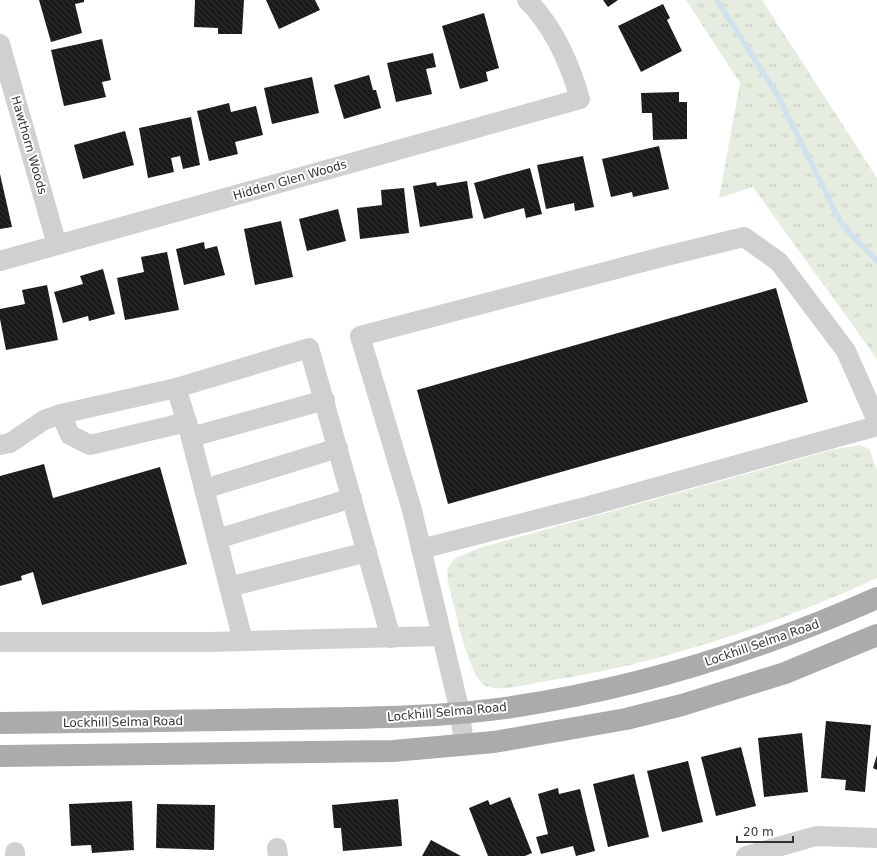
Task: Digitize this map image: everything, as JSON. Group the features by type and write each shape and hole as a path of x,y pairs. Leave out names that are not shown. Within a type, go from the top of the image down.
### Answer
{"main road":[{"name":"Lockhill Selma Road","path":"0,723 399,717 510,707 569,697 672,673 771,642 821,623 877,598"},
{"path":"0,756 393,751 494,742 626,719 682,705 785,672 877,635"}],"street":[{"name":"Hidden Glen Woods","path":"0,261 580,100 567,59 544,20 527,0"},
{"name":"Hawthorn Woods","path":"0,44 57,245"},
{"path":"464,744 460,712 412,510 360,336 662,256 744,237 779,262 846,351 877,421"},
{"path":"0,445 10,443 44,420 62,414 176,388 309,348 325,400 391,638"},
{"path":"176,388 189,430 243,641"},
{"path":"62,414 70,436 90,445 189,430 325,400"},
{"path":"421,549 589,506 877,426"},
{"path":"204,489 338,448"},
{"path":"217,538 352,498"},
{"path":"229,587 367,552"},
{"path":"0,642 243,641 442,636"},
{"path":"746,856 816,836 877,838"}],"green space":[{"path":"686,0 762,0 877,178 877,359 753,187 719,198 740,83"},
{"path":"860,445 869,449 877,470 877,578 796,613 670,655 584,675 513,687 492,688 486,686 479,680 473,669 462,639 448,582 447,570 454,559 476,549 832,450"}],"building":[{"path":"39,0 84,0 84,2 75,4 82,33 51,42"},
{"path":"195,0 244,0 242,34 218,34 218,28 194,27"},
{"path":"266,0 315,0 320,10 279,29"},
{"path":"603,0 618,0 608,7"},
{"path":"663,4 670,18 667,20 682,51 641,72 618,26"},
{"path":"484,13 499,68 486,72 488,81 460,89 442,26"},
{"path":"102,39 111,80 102,82 106,97 64,106 51,50"},
{"path":"433,53 436,67 426,69 432,94 396,102 387,63"},
{"path":"369,75 373,90 376,90 381,108 344,119 334,85"},
{"path":"312,77 319,113 272,124 264,88"},
{"path":"679,92 679,102 687,102 687,139 653,140 652,113 642,113 641,93"},
{"path":"229,103 231,112 256,106 263,135 235,142 238,154 209,161 197,111"},
{"path":"191,117 200,165 183,169 180,156 171,158 174,172 148,178 139,128"},
{"path":"125,131 134,165 83,179 74,145"},
{"path":"659,146 669,189 633,197 632,192 611,197 602,159"},
{"path":"583,156 594,207 575,211 574,203 546,209 537,165"},
{"path":"530,168 542,214 526,218 524,208 484,219 474,183"},
{"path":"0,174 12,227 0,229"},
{"path":"467,181 473,218 420,227 413,186 436,182 437,186"},
{"path":"404,188 409,233 360,239 357,208 382,205 381,190"},
{"path":"338,209 346,241 307,251 299,219"},
{"path":"281,221 293,277 255,285 244,229"},
{"path":"204,242 205,249 217,246 225,275 184,285 176,249"},
{"path":"167,252 179,310 125,320 117,278 144,272 141,257"},
{"path":"103,269 115,314 89,321 88,316 63,323 54,292 83,284 80,276"},
{"path":"47,285 58,340 6,350 0,319 0,309 25,304 22,290"},
{"path":"776,288 808,402 448,504 417,390"},
{"path":"44,464 53,498 160,467 187,564 42,605 33,572 21,576 22,580 0,586 0,476"},
{"path":"826,721 871,725 865,792 845,790 846,780 821,778"},
{"path":"802,733 808,792 764,797 758,738"},
{"path":"741,747 756,806 716,816 701,757"},
{"path":"877,755 877,770 873,768"},
{"path":"688,761 703,822 662,832 647,771"},
{"path":"634,774 649,837 608,847 593,784"},
{"path":"558,788 559,794 580,789 595,851 576,856 573,846 541,854 536,837 548,834 538,794"},
{"path":"510,797 532,853 525,856 488,856 469,808 488,800 490,805"},
{"path":"398,799 402,846 343,851 341,828 334,828 332,805"},
{"path":"132,801 134,850 92,853 91,845 71,846 69,804"},
{"path":"157,804 215,805 214,850 156,848"},
{"path":"431,840 461,856 422,856"}],"waterway":[{"path":"717,0 778,96 842,225 877,261"}]}
